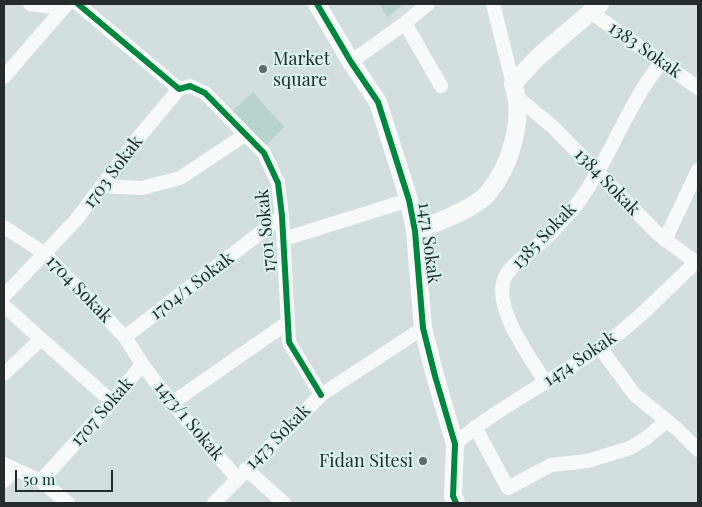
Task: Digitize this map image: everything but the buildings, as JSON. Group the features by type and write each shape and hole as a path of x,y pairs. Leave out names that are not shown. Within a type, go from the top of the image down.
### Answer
{"street":[{"path":"30,4 65,6"},
{"path":"78,4 179,89"},
{"name":"1471 Sokak","path":"317,4 351,62 378,102 410,200 415,231 423,328 455,444 451,501"},
{"path":"351,62 428,4"},
{"path":"415,231 446,220 489,193 508,158 517,127 516,91 492,4"},
{"path":"4,77 65,6"},
{"path":"516,91 537,58 596,8"},
{"name":"1383 Sokak","path":"596,8 661,63 698,88"},
{"path":"405,23 441,86"},
{"name":"1385 Sokak","path":"546,383 521,343 506,311 502,291 503,282 511,270 545,239 573,208 599,173 637,99 661,63"},
{"name":"1701 Sokak","path":"179,89 190,86 205,92 264,153 278,183 284,239 289,342 320,395"},
{"name":"1703 Sokak","path":"4,296 76,220 179,89"},
{"name":"1384 Sokak","path":"516,91 665,240 697,263"},
{"path":"102,186 142,188 180,178 246,134"},
{"path":"665,240 698,170"},
{"path":"284,239 410,200"},
{"name":"1704/1 Sokak","path":"125,337 282,216"},
{"name":"1704 Sokak","path":"4,227 44,253 125,337 142,364"},
{"name":"1474 Sokak","path":"455,444 475,427 600,348 631,323 697,263"},
{"path":"4,306 112,402"},
{"path":"172,403 287,323"},
{"name":"1473 Sokak","path":"214,503 320,395 423,328"},
{"path":"4,374 40,340"},
{"path":"600,348 635,395 698,450"},
{"name":"1473/1 Sokak","path":"142,364 172,403 242,474 284,503"},
{"name":"1707 Sokak","path":"41,481 112,402 142,364"},
{"path":"475,427 508,488 551,465 588,461 630,448 667,421"},
{"path":"4,481 9,467 41,481 68,503"}],"shaded area":[{"path":"380,4 404,4 387,17"},
{"path":"253,92 284,127 265,146 231,112"}],"cycle path":[{"path":"78,4 179,89 190,86 205,93 264,153 278,183 282,216 289,342 321,395"},
{"path":"317,4 351,62 378,102 409,200 415,231 423,328 455,444 453,496 456,503"}],"place":[{"name":"Market square","path":"263,69"},
{"name":"Fidan Sitesi","path":"423,461"}]}
